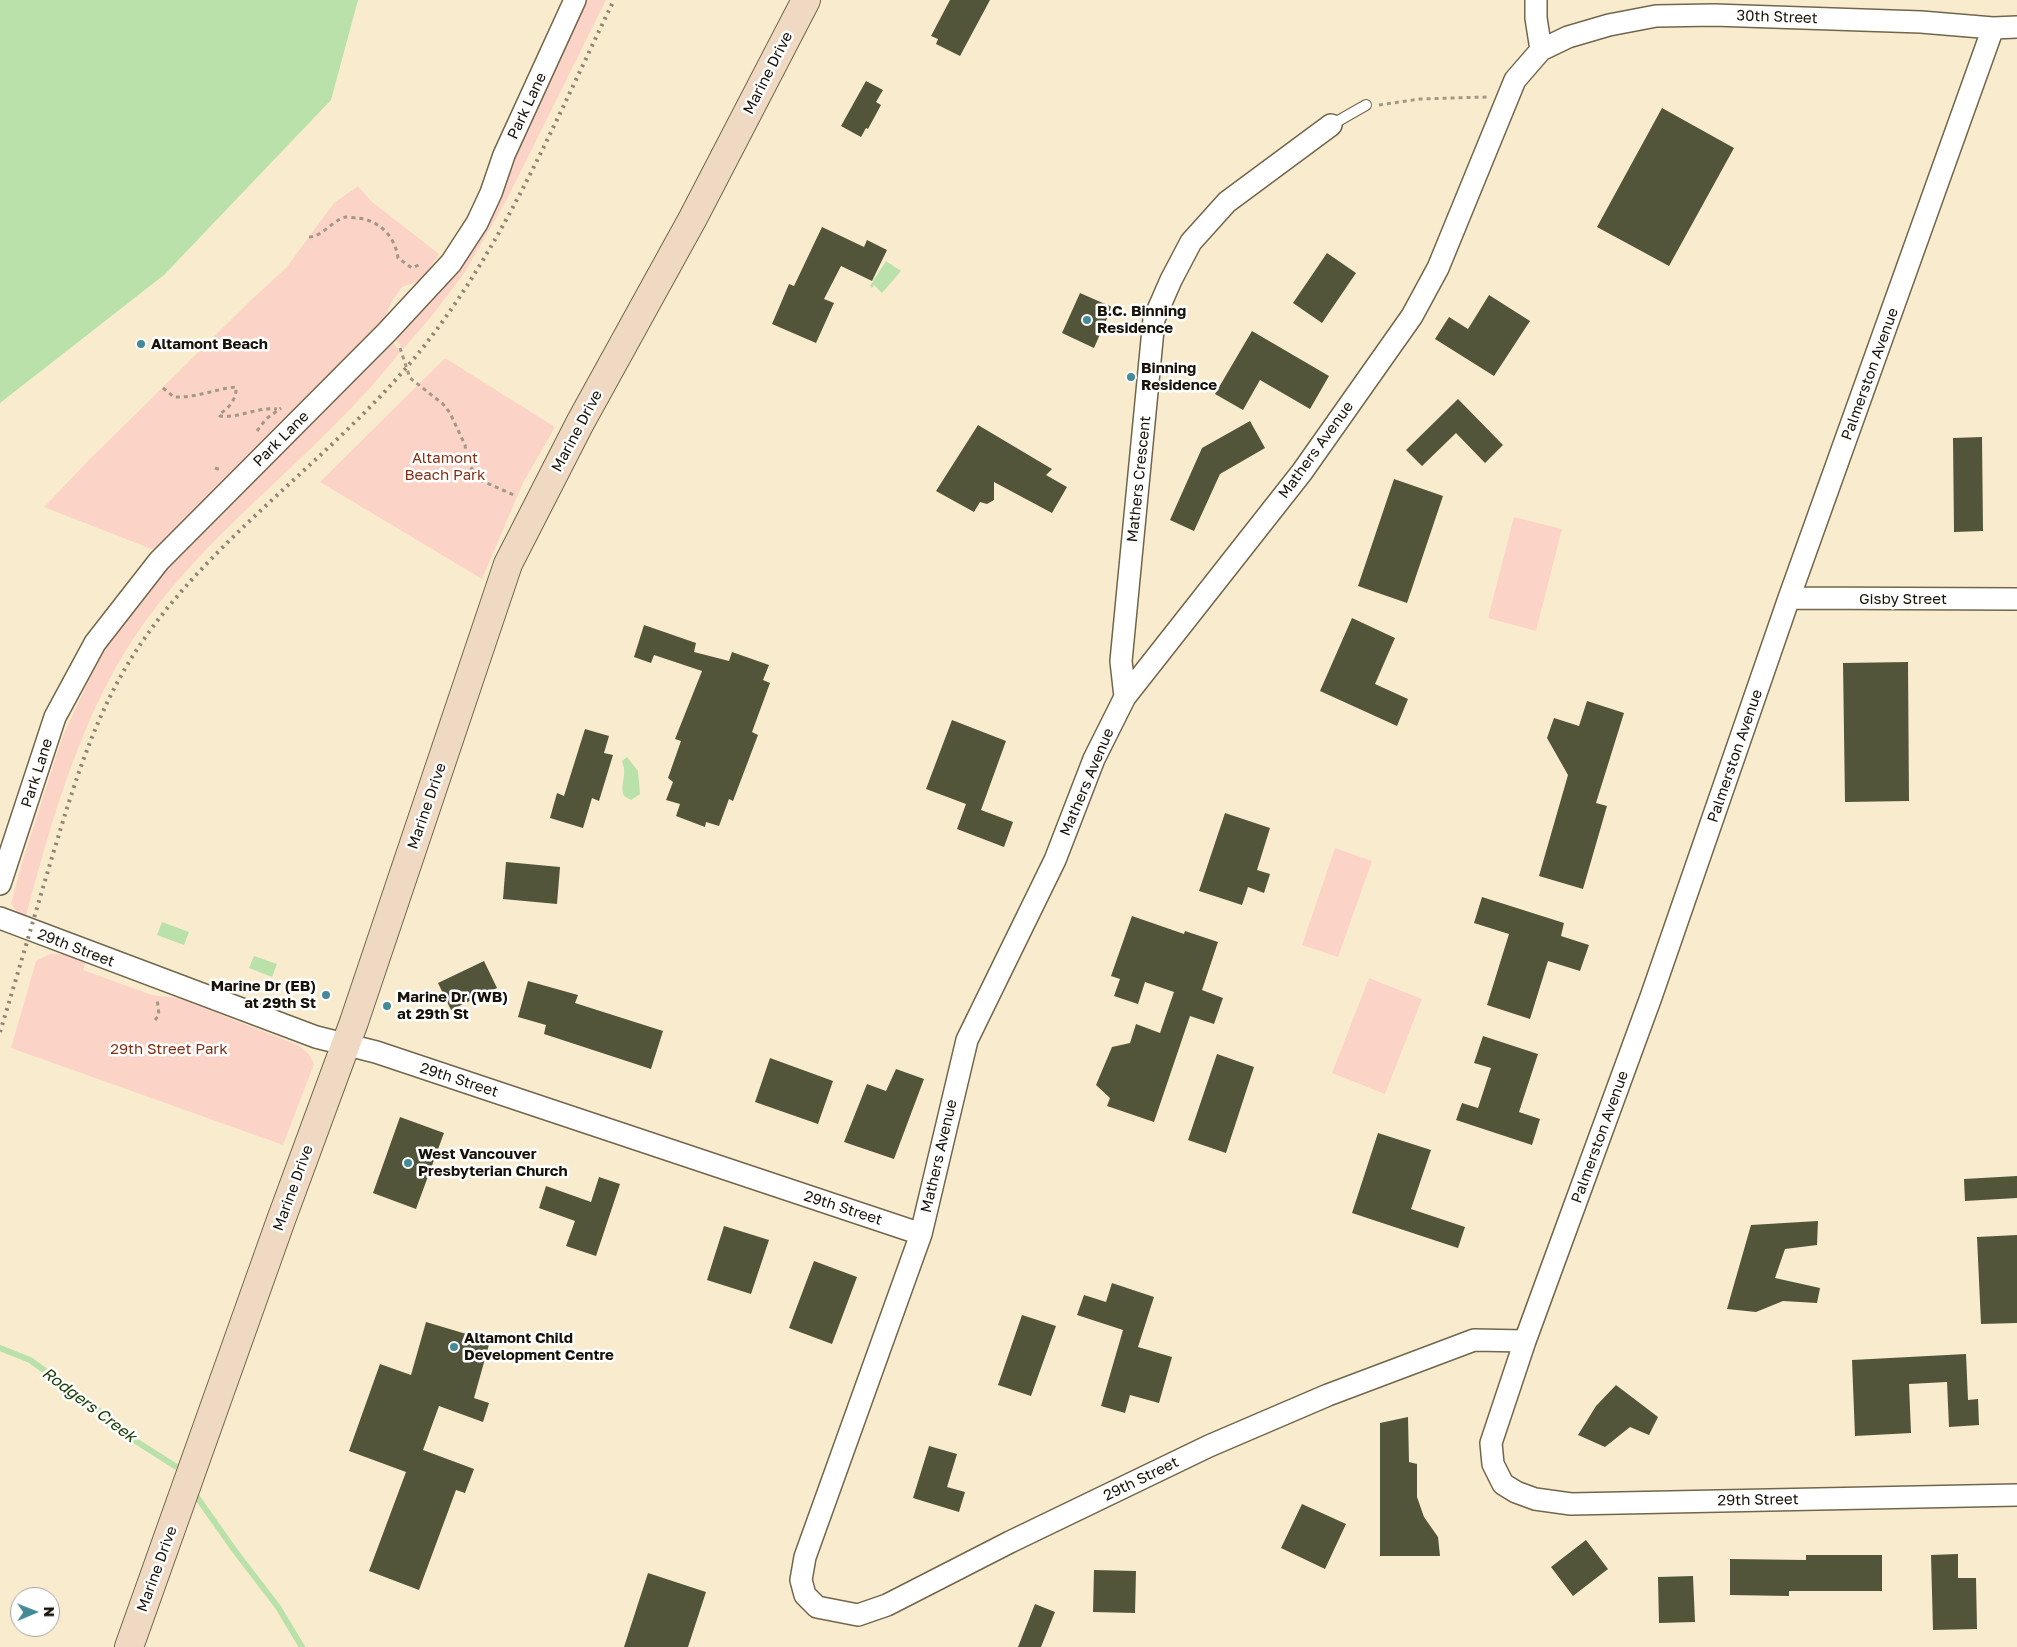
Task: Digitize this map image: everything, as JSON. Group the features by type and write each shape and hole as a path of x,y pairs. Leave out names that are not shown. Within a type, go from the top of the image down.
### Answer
{"main road":[{"name":"Marine Drive","path":"129,1647 345,1045 508,564 580,424 693,218 806,0"}],"street":[{"name":"Park Lane","path":"0,884 55,717 94,643 158,561 380,339 451,263 477,223 504,155 575,0"},
{"path":"1536,0 1536,18 1541,50"},
{"name":"30th Street","path":"1541,50 1568,37 1609,25 1656,16 1714,15 1911,21 1994,28 2017,27"},
{"name":"Palmerston Avenue","path":"1503,1484 1493,1464 1491,1443 1525,1341 1651,997 1789,598 1994,28"},
{"name":"Mathers Avenue","path":"805,1556 921,1234 967,1040 1055,860 1094,759 1125,697 1302,472 1412,316 1438,268 1515,80 1541,50"},
{"name":"Mathers Crescent","path":"1125,697 1121,661 1154,319 1190,242 1227,202 1331,125"},
{"name":"Gisby Street","path":"1789,598 2017,599"},
{"name":"29th Street","path":"0,918 316,1037 376,1052 921,1234"},
{"name":"29th Street","path":"805,1556 801,1580 805,1595 817,1607 858,1614 887,1605 1010,1542 1208,1446 1328,1395 1474,1340 1525,1341"},
{"name":"29th Street","path":"1503,1484 1516,1492 1535,1499 1571,1504 2017,1495"}],"lane":[{"path":"1331,125 1366,105"}],"path":[{"path":"1366,105 1390,104 1420,99 1485,96 1507,100"},
{"path":"309,237 317,236 345,217 365,219 382,226 396,247 398,258 412,268 421,264 424,267"},
{"path":"400,347 410,378 443,404 450,413 465,445 468,462 480,480 514,495"},
{"path":"163,388 174,397 180,398 205,395 236,387 233,401 225,411 219,414 220,416 242,415 266,408 278,409"},
{"path":"156,995 157,1020"}],"green space":[{"path":"583,0 606,0 508,197 465,272 431,317 403,349 396,340 422,311 455,268 535,105"},
{"path":"358,186 371,201 439,254 422,280 402,287 392,301 383,322 338,370 154,550 44,507 251,300 286,268 334,203"},
{"path":"393,342 400,352 370,388 204,552 173,586 144,623 123,655 87,726 59,802 26,916 18,913 11,904 22,863 62,738 93,671 116,629 162,569 207,523 285,451"},
{"name":"Altamont Beach Park","path":"445,358 555,427 523,483 482,579 320,482"},
{"path":"1514,517 1562,529 1536,631 1488,618"},
{"path":"1335,848 1372,861 1338,957 1302,945"},
{"name":"29th Street Park","path":"50,954 67,954 86,961 83,970 152,995 178,998 298,1045 309,1054 314,1064 283,1145 11,1048 36,961"},
{"path":"1369,978 1422,999 1385,1094 1332,1073"}],"shaded area":[{"path":"0,0 358,0 331,100 164,275 0,403"},
{"path":"886,261 901,271 882,293 874,285 872,288 870,286"},
{"path":"627,757 638,771 640,794 631,800 624,796 622,787 624,767 622,761"},
{"path":"162,922 189,932 184,945 157,935"},
{"path":"254,956 277,964 272,977 249,968"}],"building":[{"path":"950,0 990,0 960,56 936,44 938,39 931,36"},
{"path":"866,81 883,90 876,102 881,105 868,129 866,128 861,137 841,126"},
{"path":"1662,108 1734,148 1669,266 1597,227"},
{"path":"822,227 864,247 867,240 887,250 872,281 841,266 824,299 834,303 816,343 772,324 789,284 794,286"},
{"path":"1327,253 1356,273 1322,323 1293,303"},
{"name":"B.C. Binning Residence","path":"1080,293 1112,307 1094,348 1062,333"},
{"path":"1489,295 1530,321 1494,376 1435,339 1449,317 1468,329"},
{"path":"1252,331 1329,376 1310,409 1260,380 1243,410 1215,394"},
{"path":"1458,399 1503,445 1485,463 1456,433 1422,466 1406,450"},
{"path":"1250,421 1265,448 1220,474 1194,531 1170,520 1202,448"},
{"path":"978,425 1052,469 1046,475 1067,487 1052,513 994,482 994,500 987,504 980,502 974,512 936,491"},
{"path":"1982,437 1983,531 1954,532 1953,438"},
{"path":"1394,479 1443,496 1407,603 1358,586"},
{"path":"1352,618 1395,638 1375,684 1408,699 1397,726 1320,691"},
{"path":"644,625 696,643 694,652 729,661 732,652 769,665 763,680 770,683 752,732 758,735 733,801 729,799 719,826 706,822 705,827 676,816 680,804 666,800 673,782 668,778 681,741 675,739 702,671 654,655 651,663 634,657"},
{"path":"1908,662 1909,801 1845,802 1843,663"},
{"path":"1587,701 1624,713 1596,803 1607,806 1583,889 1539,876 1568,775 1547,738 1554,718 1579,726"},
{"path":"952,720 1006,741 981,810 1013,822 1004,847 957,829 966,804 926,789"},
{"path":"585,729 609,736 604,753 613,755 599,801 592,798 583,828 550,818 557,793 564,796"},
{"path":"1225,813 1270,828 1257,870 1270,874 1264,893 1248,887 1242,905 1199,891"},
{"path":"506,862 560,867 557,904 503,899"},
{"path":"1482,897 1564,923 1561,936 1589,945 1580,971 1548,961 1530,1019 1487,1005 1509,934 1474,923"},
{"path":"1132,916 1184,934 1185,931 1218,942 1202,990 1223,998 1214,1024 1190,1016 1154,1122 1107,1106 1110,1098 1096,1085 1112,1047 1130,1043 1136,1024 1160,1033 1174,992 1145,982 1138,1004 1114,996 1120,979 1111,976"},
{"path":"484,961 497,988 451,1010 438,983"},
{"path":"528,981 578,995 575,1003 663,1031 651,1069 544,1034 546,1025 518,1017"},
{"path":"1483,1036 1538,1054 1519,1112 1540,1119 1532,1145 1456,1120 1462,1103 1478,1108 1491,1068 1474,1063"},
{"path":"1217,1054 1254,1067 1226,1153 1188,1140"},
{"path":"770,1058 833,1081 818,1124 755,1102"},
{"path":"896,1069 924,1079 894,1159 844,1142 867,1084 886,1091"},
{"name":"West Vancouver Presbyterian Church","path":"400,1117 444,1133 416,1209 373,1193"},
{"path":"1378,1133 1431,1150 1411,1209 1465,1227 1458,1248 1352,1213"},
{"path":"2017,1176 2017,1198 1965,1201 1964,1179"},
{"path":"599,1177 620,1184 596,1256 566,1246 575,1221 539,1208 546,1186 591,1202"},
{"path":"1818,1221 1817,1245 1785,1249 1775,1278 1820,1288 1817,1303 1783,1301 1756,1312 1727,1309 1751,1225"},
{"path":"724,1226 769,1240 751,1294 707,1280"},
{"path":"2017,1235 2017,1323 1981,1324 1977,1237"},
{"path":"814,1261 857,1277 832,1344 789,1328"},
{"path":"1112,1283 1154,1297 1138,1347 1172,1357 1159,1403 1130,1395 1125,1413 1101,1406 1123,1330 1077,1315 1084,1295 1106,1302"},
{"path":"1022,1315 1056,1326 1031,1396 998,1385"},
{"path":"426,1322 490,1341 474,1398 489,1403 483,1422 439,1406 423,1450 474,1469 465,1493 456,1490 419,1590 369,1571 406,1472 349,1451 380,1364 411,1375"},
{"path":"1966,1354 1968,1400 1978,1399 1979,1425 1949,1427 1947,1382 1909,1384 1911,1433 1855,1436 1852,1360"},
{"path":"1616,1385 1658,1417 1649,1435 1630,1427 1605,1447 1578,1435 1596,1406"},
{"path":"1408,1417 1409,1462 1417,1464 1417,1497 1424,1517 1438,1537 1440,1556 1380,1556 1380,1423"},
{"path":"929,1446 957,1454 947,1487 965,1492 959,1512 913,1498"},
{"path":"1302,1504 1346,1524 1325,1569 1281,1548"},
{"path":"1586,1540 1608,1569 1573,1596 1551,1567"},
{"path":"1958,1554 1958,1578 1976,1578 1977,1629 1933,1630 1931,1555"},
{"path":"1806,1555 1882,1555 1882,1591 1789,1591 1789,1596 1730,1595 1730,1559 1806,1560"},
{"path":"1094,1570 1136,1571 1135,1613 1093,1612"},
{"path":"648,1573 706,1592 688,1647 624,1647"},
{"path":"1693,1576 1695,1622 1659,1623 1658,1577"},
{"path":"1035,1604 1055,1612 1041,1647 1018,1647"}],"waterway":[{"name":"Rodgers Creek","path":"0,1348 30,1360 96,1407 109,1424 175,1466"},
{"name":"Rodgers Creek","path":"192,1490 278,1607 302,1647"}],"railway":[{"path":"0,1032 78,773 106,705 129,662 157,621 189,582 261,510 372,405 406,368 439,327 469,283 522,191 614,0"}],"place":[{"name":"B.C. Binning Residence","path":"1087,320"},
{"name":"Altamont Beach","path":"141,344"},
{"name":"Binning Residence","path":"1131,377"},
{"name":"Marine Dr (EB) at 29th St","path":"326,995"},
{"name":"Marine Dr (WB) at 29th St","path":"387,1006"},
{"name":"West Vancouver Presbyterian Church","path":"408,1163"},
{"name":"Altamont Child Development Centre","path":"454,1347"}]}
